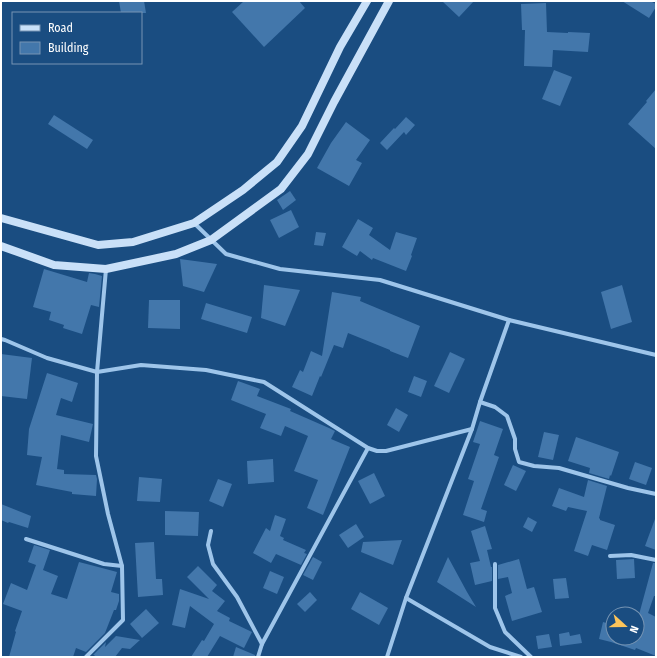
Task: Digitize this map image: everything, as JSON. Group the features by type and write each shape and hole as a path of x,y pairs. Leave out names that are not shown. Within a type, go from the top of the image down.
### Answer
{"street":[{"path":"1,218 98,244 133,242 194,223 243,190 277,162 302,126 340,47 367,1"},
{"path":"1,246 54,265 106,269 176,254 211,240 281,189 308,154 388,1"},
{"path":"194,223 226,254 280,269 380,280 509,320 656,355"},
{"path":"86,657 123,620 122,566 108,514 96,456 97,372 106,269"},
{"path":"387,657 406,598 472,429 509,320"},
{"path":"1,339 47,358 97,372 141,365 206,370 264,382 368,448 377,451 386,451 472,429"},
{"path":"480,402 495,407 507,416 515,439 515,449 519,462 534,466 559,468 628,488 656,494"},
{"path":"258,657 262,644 368,448"},
{"path":"211,531 208,545 213,564 237,596 262,644"},
{"path":"26,539 104,564 122,566"},
{"path":"610,556 630,555 656,560"},
{"path":"496,564 494,608 505,632 531,657"},
{"path":"406,598 490,648 521,657"}],"building":[{"path":"119,1 144,1 146,13 121,12"},
{"path":"244,1 299,1 305,8 264,47 232,12"},
{"path":"442,1 474,1 459,17"},
{"path":"622,1 650,1 656,4 656,7 649,18"},
{"path":"546,3 547,32 590,33 588,52 553,50 552,67 524,66 525,30 522,30 521,4"},
{"path":"554,70 572,77 560,106 542,99"},
{"path":"656,89 656,149 628,124"},
{"path":"54,115 93,140 87,149 48,124"},
{"path":"406,117 415,125 406,135 404,132 387,150 380,143"},
{"path":"346,122 370,140 356,160 362,163 349,186 317,168 331,143"},
{"path":"290,191 296,200 283,210 277,200"},
{"path":"291,210 299,227 279,238 270,220"},
{"path":"358,219 373,228 369,235 390,250 396,232 417,238 406,271 373,258 372,260 360,251 357,256 342,247"},
{"path":"316,232 326,233 323,246 314,245"},
{"path":"180,259 217,264 204,292 183,286"},
{"path":"44,269 87,282 89,273 102,276 99,307 91,305 82,334 63,328 64,325 49,320 51,312 33,307"},
{"path":"264,285 300,290 285,326 261,318"},
{"path":"622,285 632,322 611,329 601,292"},
{"path":"332,292 361,297 360,301 420,326 408,358 348,333 343,348 334,345 312,396 292,387 300,370 303,372 311,351 322,356"},
{"path":"149,300 180,300 180,329 148,328"},
{"path":"206,303 252,317 247,333 201,319"},
{"path":"450,352 465,359 449,393 434,386"},
{"path":"1,354 32,358 27,399 1,396"},
{"path":"47,373 78,383 72,402 61,398 56,415 93,424 89,442 61,435 57,469 64,470 64,474 96,475 96,496 72,494 72,492 36,485 42,457 27,455 29,429"},
{"path":"414,376 427,381 421,397 408,392"},
{"path":"238,381 260,389 257,396 291,409 290,411 335,431 331,439 350,447 323,515 307,508 318,480 294,471 308,436 285,426 281,436 260,428 266,414 231,400"},
{"path":"396,408 408,415 399,432 387,425"},
{"path":"480,421 503,429 494,455 499,457 481,509 487,511 484,522 463,515 474,481 468,479 480,444 473,442"},
{"path":"544,432 559,435 553,460 538,457"},
{"path":"576,437 619,452 609,479 589,473 590,468 568,461"},
{"path":"273,459 274,482 248,484 247,461"},
{"path":"635,462 652,468 646,485 629,479"},
{"path":"513,465 526,471 516,491 504,485"},
{"path":"374,473 385,496 370,504 358,481"},
{"path":"139,477 162,479 160,502 137,501"},
{"path":"218,479 232,484 223,507 209,501"},
{"path":"588,480 607,486 599,518 600,520 615,525 607,550 592,545 588,556 574,551 587,511 568,507 566,511 552,506 559,488 584,497"},
{"path":"1,504 31,516 28,528 1,520"},
{"path":"165,511 199,512 198,536 165,535"},
{"path":"275,515 286,519 280,536 284,538 283,540 306,550 304,553 307,554 301,565 276,554 271,563 253,553 266,528 270,531"},
{"path":"528,517 537,522 532,532 523,527"},
{"path":"656,519 656,550 645,546"},
{"path":"356,524 364,537 348,548 339,535"},
{"path":"485,526 492,549 487,550 492,567 492,581 475,585 470,563 480,561 471,531"},
{"path":"402,540 393,565 361,552 363,542"},
{"path":"154,542 156,579 162,579 163,595 138,597 135,543"},
{"path":"34,545 50,550 43,570 58,576 51,594 67,599 79,562 117,572 111,592 119,594 119,601 116,610 114,610 105,633 86,652 76,648 73,657 9,657 15,631 22,611 3,604 11,583 27,590 36,565 28,562"},
{"path":"313,557 322,562 313,580 303,575"},
{"path":"448,557 467,592 476,607 437,582"},
{"path":"519,559 527,589 534,587 542,612 512,621 505,596 512,593 508,577 498,579 498,565"},
{"path":"634,559 635,578 617,579 616,560"},
{"path":"653,563 656,563 656,596 654,596 648,613 656,617 656,656 636,648 635,650 623,646 645,646 645,606 641,606"},
{"path":"198,566 217,585 212,591 225,601 217,611 230,618 229,621 252,632 244,648 220,636 207,657 191,657 202,640 204,641 214,624 190,606 185,628 172,625 180,589 209,599 187,577"},
{"path":"270,571 284,577 277,594 263,588"},
{"path":"566,578 569,598 555,599 553,579"},
{"path":"310,592 317,600 305,612 297,604"},
{"path":"360,592 388,608 379,625 351,609"},
{"path":"146,609 159,623 142,638 130,624"},
{"path":"603,622 605,623 605,640 599,639"},
{"path":"569,632 570,636 580,634 582,643 560,646 559,634"},
{"path":"549,634 552,647 538,649 536,636"},
{"path":"116,636 140,640 130,649 122,648 115,657 93,657 95,655 93,655 106,642 105,647"},
{"path":"236,647 255,655 255,657 233,657"}]}
